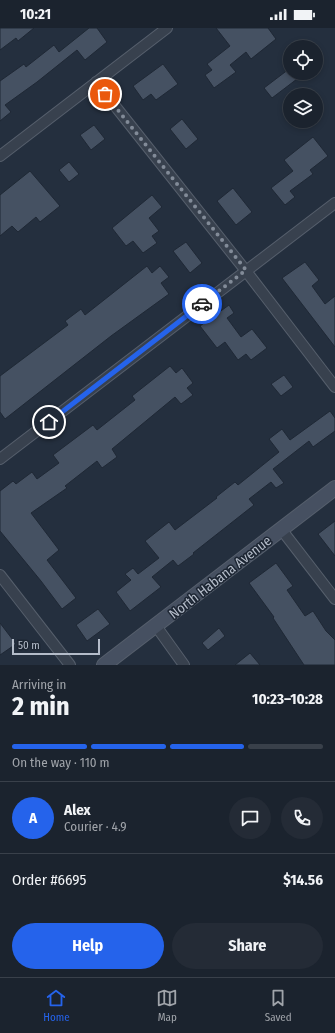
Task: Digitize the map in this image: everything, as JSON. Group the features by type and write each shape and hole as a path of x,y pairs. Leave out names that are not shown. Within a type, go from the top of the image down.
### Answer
{"street":[{"path":"0,156 167,28"},
{"path":"96,82 246,270 335,387"},
{"path":"0,459 335,203"},
{"name":"North Habana Avenue","path":"104,665 335,488"},
{"path":"280,529 335,599"},
{"path":"0,575 70,665"},
{"path":"156,626 184,665"}],"building":[{"path":"0,28 34,28 18,41 16,38 0,50"},
{"path":"89,28 97,28 107,42 85,60 77,50 5,105 11,112 0,121 0,81 24,64 26,67 54,45 59,52"},
{"path":"216,28 268,28 276,39 251,59 246,52 230,65 236,72 214,88 205,75 212,70 207,64 230,46"},
{"path":"163,64 178,84 156,100 151,94 143,100 133,86"},
{"path":"283,74 283,80 296,80 283,88 283,90 272,98 264,88"},
{"path":"182,119 198,139 186,149 170,129"},
{"path":"94,125 105,139 91,150 80,135"},
{"path":"313,137 328,156 310,170 313,174 290,191 295,197 285,205 271,188 293,171 284,160"},
{"path":"69,162 79,174 69,182 59,170"},
{"path":"30,171 60,206 40,222 36,217 18,232 12,226 0,236 0,195"},
{"path":"233,188 252,212 236,225 217,201"},
{"path":"152,195 162,207 149,218 159,231 152,236 157,243 143,253 133,241 126,246 112,228"},
{"path":"186,242 202,263 190,273 173,251"},
{"path":"305,262 319,280 312,286 325,304 335,296 335,347 282,278"},
{"path":"147,266 152,273 160,266 169,277 161,283 169,294 111,336 5,419 0,412 0,376 68,325 65,321 81,309 85,315"},
{"path":"229,305 234,313 227,318 241,337 252,329 267,348 251,360 246,354 238,360 225,342 217,348 200,326"},
{"path":"170,366 176,373 182,368 193,383 187,388 193,395 181,404 175,397 112,449 117,457 102,468 97,461 65,486 67,488 31,513 59,550 47,560 76,598 62,609 0,531 0,491 13,481 16,484 32,472 37,479 59,463 53,455 93,425 97,430 135,400 132,396"},
{"path":"284,375 293,387 281,396 271,384"},
{"path":"330,411 335,418 335,431 313,447 309,441 273,469 284,483 276,488 271,482 249,499 254,505 193,553 194,554 178,566 173,560 152,577 161,587 130,611 116,592 131,580 125,574 133,568 138,574 159,558 145,541 169,522 175,530 217,498 216,497 235,482 238,485 279,452 269,439 282,429 290,440"},
{"path":"335,521 335,556 318,534"},
{"path":"276,563 293,586 287,590 305,616 313,611 326,631 335,640 335,665 304,665 273,618 274,617 249,583"},
{"path":"98,609 110,624 87,641 76,625"},
{"path":"0,623 16,644 0,655"},
{"path":"219,628 225,636 208,650 202,643"},
{"path":"250,653 260,665 235,665"}],"way so far":[{"path":"105,94 246,270 202,304"}],"route":[{"path":"49,422 202,304"}]}
